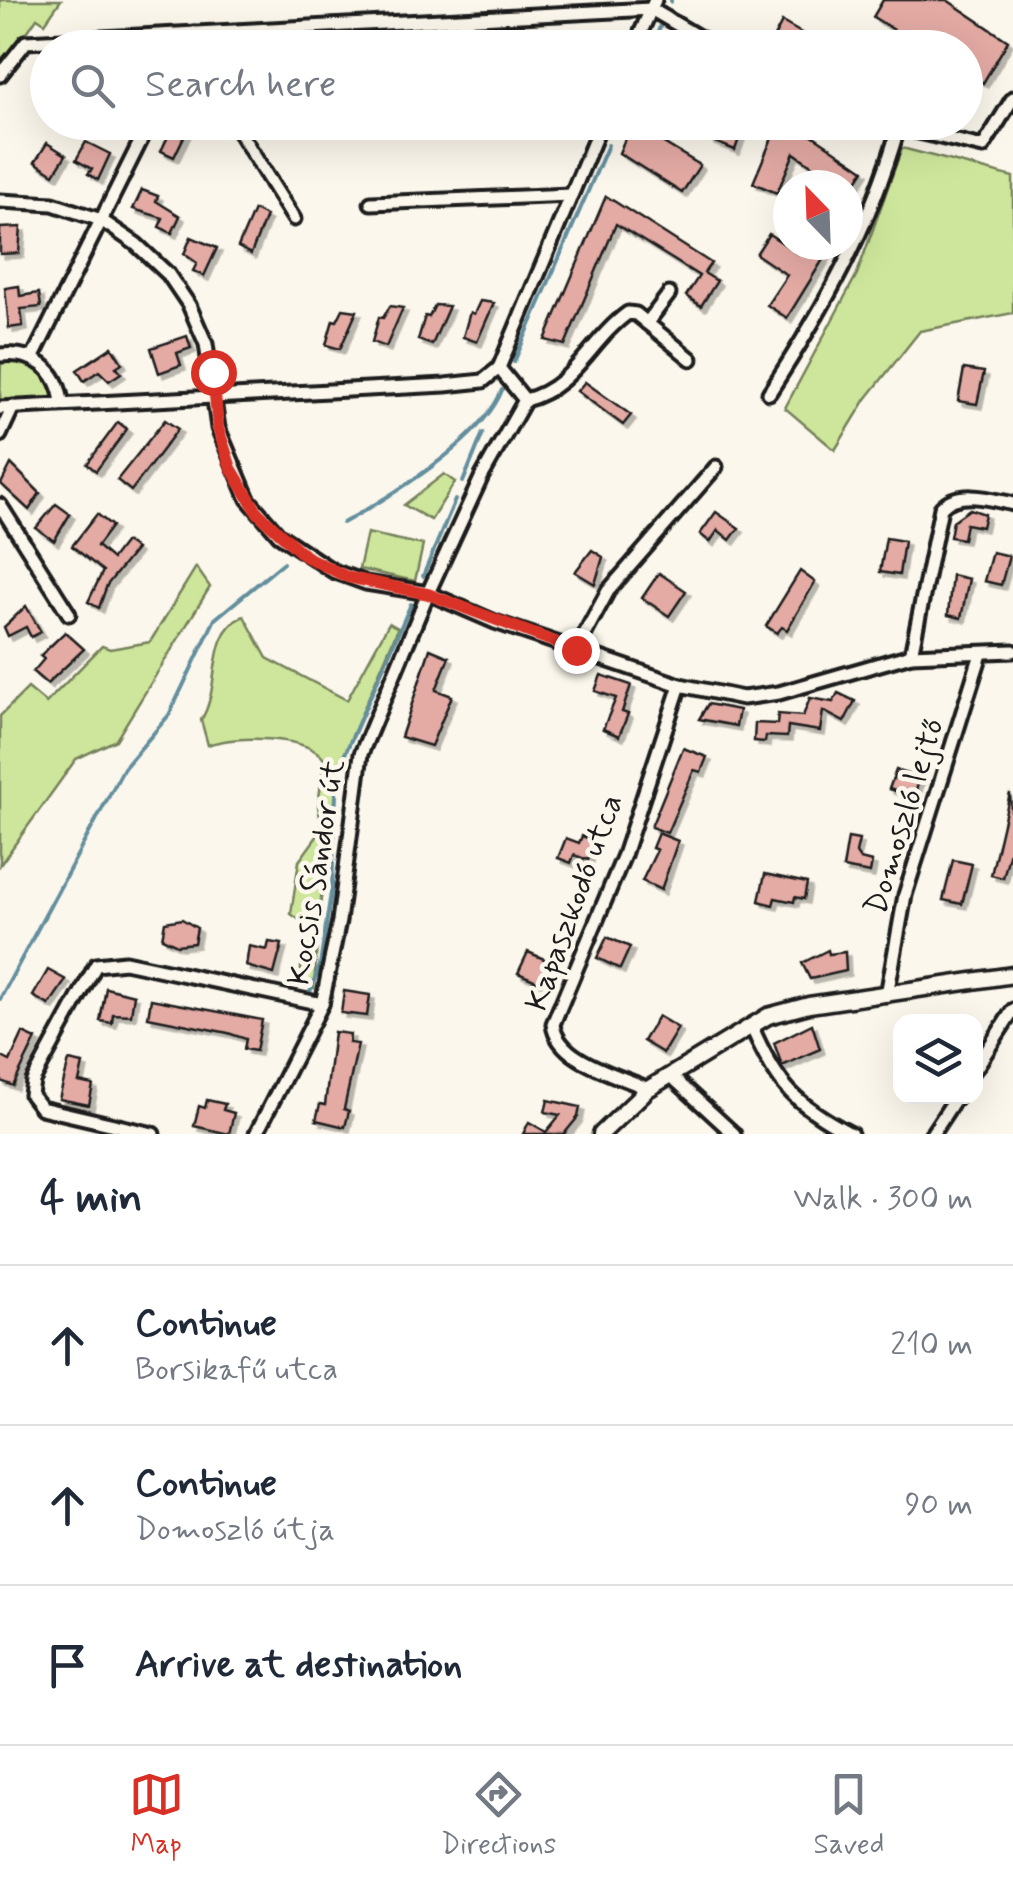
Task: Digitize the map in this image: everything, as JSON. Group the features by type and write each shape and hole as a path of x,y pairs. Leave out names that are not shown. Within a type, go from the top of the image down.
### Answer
{"street":[{"path":"642,30 653,5"},
{"path":"243,30 653,5 691,30"},
{"path":"0,75 30,42"},
{"path":"950,140 983,147 1013,98"},
{"path":"32,358 141,140"},
{"path":"244,140 294,219"},
{"path":"0,435 6,407 483,381 499,368 594,140"},
{"path":"769,393 836,286 877,198 895,140"},
{"path":"370,203 571,195"},
{"path":"0,200 53,204 101,220 148,254 182,294 206,344 218,428 231,468 258,513 305,556 347,577 428,594 576,650 722,695 761,697 911,655 1013,651"},
{"path":"647,323 669,294"},
{"path":"499,368 524,400 544,395 564,382 616,323 632,312 691,359"},
{"path":"0,355 32,358 56,380 62,403"},
{"name":"Kocsis Sándor út","path":"256,1134 322,1004 340,921 361,754 428,594 524,400"},
{"path":"576,650 608,591 716,467"},
{"path":"911,655 941,508 950,500 966,497 1013,504"},
{"path":"0,505 67,615"},
{"name":"Domoszló lejtő","path":"887,995 905,895 981,654"},
{"name":"Kapaszkodó utca","path":"648,1089 568,1052 557,1041 553,1024 624,854 680,685"},
{"path":"153,1134 41,1108 33,1101 33,1081 96,965 125,962 322,1004"},
{"path":"602,1134 648,1089 752,1025 784,1010 1013,975"},
{"path":"983,1057 1013,1010"},
{"path":"752,1025 786,1090 804,1108 851,1134"},
{"path":"670,1075 734,1134"},
{"path":"932,1134 951,1104"}],"green space":[{"path":"0,0 61,0 45,23 37,18 0,71"},
{"path":"902,148 1013,177 1013,313 920,331 866,399 835,450 785,408 863,257"},
{"path":"1,360 20,363 42,375 53,398 0,402"},
{"path":"444,474 455,482 431,520 404,505"},
{"path":"367,533 423,545 415,581 359,569"},
{"path":"196,567 210,587 116,740 76,759 0,865 0,716 28,688 46,703 102,646 110,649 150,642"},
{"path":"244,616 267,658 347,700 389,623 398,628 341,762 319,912 314,988 300,983 304,923 291,914 299,861 318,835 321,823 318,806 324,759 315,751 287,741 235,740 208,745 201,720 224,635"}],"building":[{"path":"883,0 947,0 1008,41 983,83 983,30 894,30 873,17"},
{"path":"782,22 796,30 778,30"},
{"path":"166,140 182,140 174,157 161,151"},
{"path":"624,140 663,140 700,165 682,193 619,153"},
{"path":"710,140 739,140 735,150"},
{"path":"771,140 820,140 864,170 818,170 794,153 787,170 773,170 773,191 753,183"},
{"path":"86,142 110,154 98,180 88,174 92,169 76,160"},
{"path":"47,143 66,155 54,174 35,162"},
{"path":"142,190 158,196 156,201 180,216 172,233 159,227 163,218 133,209"},
{"path":"606,196 711,263 704,273 717,281 701,306 686,296 699,276 616,224 565,345 545,340"},
{"path":"254,210 266,216 251,254 238,247"},
{"path":"21,227 19,253 0,254 0,228"},
{"path":"769,234 773,237 773,260 823,260 787,318 767,305 787,275 756,254"},
{"path":"191,237 217,248 204,276 193,271 197,263 184,254"},
{"path":"19,286 20,296 39,293 41,307 21,309 23,326 9,328 5,288"},
{"path":"480,301 494,303 477,342 463,337 470,312 474,314"},
{"path":"435,305 449,306 432,345 418,340 425,316 429,317"},
{"path":"390,306 403,308 386,347 372,342 379,317 383,318"},
{"path":"343,309 357,311 340,349 326,345 333,320 337,321"},
{"path":"187,336 191,348 177,353 181,365 159,373 151,348"},
{"path":"112,347 122,363 116,367 121,373 109,381 99,371 84,381 77,370"},
{"path":"964,369 984,372 977,404 958,401"},
{"path":"585,382 631,415 623,425 577,391"},
{"path":"165,420 178,429 131,491 117,480"},
{"path":"118,422 127,429 96,471 87,464"},
{"path":"11,464 40,493 29,510 1,484"},
{"path":"56,504 70,514 54,541 36,528"},
{"path":"970,509 985,514 982,527 966,524 963,539 950,537 953,521"},
{"path":"716,512 739,528 730,540 718,530 710,542 700,534"},
{"path":"97,514 112,526 97,546 112,559 125,542 136,549 107,585 99,608 88,602 103,571 72,546"},
{"path":"886,538 904,541 899,575 880,572"},
{"path":"592,550 603,557 595,584 575,572"},
{"path":"992,552 1009,556 1001,585 984,581"},
{"path":"800,571 815,582 787,630 782,627 777,633 766,626"},
{"path":"659,573 686,591 669,616 642,598"},
{"path":"952,575 969,579 961,618 948,615"},
{"path":"26,606 41,632 31,637 26,627 8,636 4,627"},
{"path":"65,632 84,649 47,684 33,672 44,659 40,656"},
{"path":"430,649 449,657 436,690 452,696 431,746 401,737"},
{"path":"601,675 631,685 622,712 628,714 619,736 603,729 616,698 595,691"},
{"path":"838,693 855,701 844,722 823,711 820,731 788,726 787,737 766,736 765,742 754,741 755,723 777,724 778,714 803,716 810,698 833,702"},
{"path":"708,704 739,710 736,726 699,719"},
{"path":"683,748 707,757 701,772 694,770 667,833 651,827"},
{"path":"896,770 920,778 914,797 889,789"},
{"path":"1010,793 1013,840 1003,878 991,875"},
{"path":"658,833 678,841 661,890 642,881 657,850 652,848"},
{"path":"582,836 595,841 588,860 574,855 571,863 558,858 566,838 579,843"},
{"path":"848,838 859,840 856,853 860,859 872,862 870,873 843,868"},
{"path":"953,860 972,864 962,904 943,900"},
{"path":"765,874 807,883 804,899 795,897 794,902 775,898 773,905 759,901"},
{"path":"182,919 197,928 194,943 177,945 162,938 165,922"},
{"path":"607,937 630,947 620,969 597,958"},
{"path":"269,942 282,944 274,974 246,966 249,946 267,950"},
{"path":"828,950 829,954 845,952 846,971 810,979 802,963"},
{"path":"528,952 551,962 541,983 518,973"},
{"path":"48,970 66,980 49,1005 33,996"},
{"path":"106,988 134,995 131,1015 113,1014 112,1023 100,1021"},
{"path":"344,991 370,995 367,1016 341,1013"},
{"path":"151,999 262,1020 256,1051 244,1049 246,1039 228,1033 148,1017"},
{"path":"658,1016 678,1028 663,1053 643,1041"},
{"path":"812,1024 820,1049 782,1066 774,1043"},
{"path":"334,1032 350,1034 349,1043 358,1044 344,1109 349,1111 345,1127 316,1120 320,1104 325,1105"},
{"path":"23,1033 36,1039 13,1086 1,1081 0,1056 10,1061"},
{"path":"69,1061 83,1064 79,1082 93,1085 89,1105 59,1099"},
{"path":"207,1100 225,1104 223,1110 234,1113 229,1134 194,1126 199,1106 205,1108"},
{"path":"548,1100 580,1107 578,1117 564,1134 523,1134 529,1122 546,1132 560,1115 545,1112"}],"waterway":[{"path":"514,362 608,145"},
{"path":"343,523 456,447 491,409 502,390"},
{"path":"463,482 483,433"},
{"path":"423,576 455,500"},
{"path":"0,999 124,768 169,715 215,619 283,563"},
{"path":"309,995 320,965 332,886 337,772 411,604"}],"route":[{"path":"213,372 214,412 231,468 258,513 305,556 347,577 438,597 576,650"}]}
